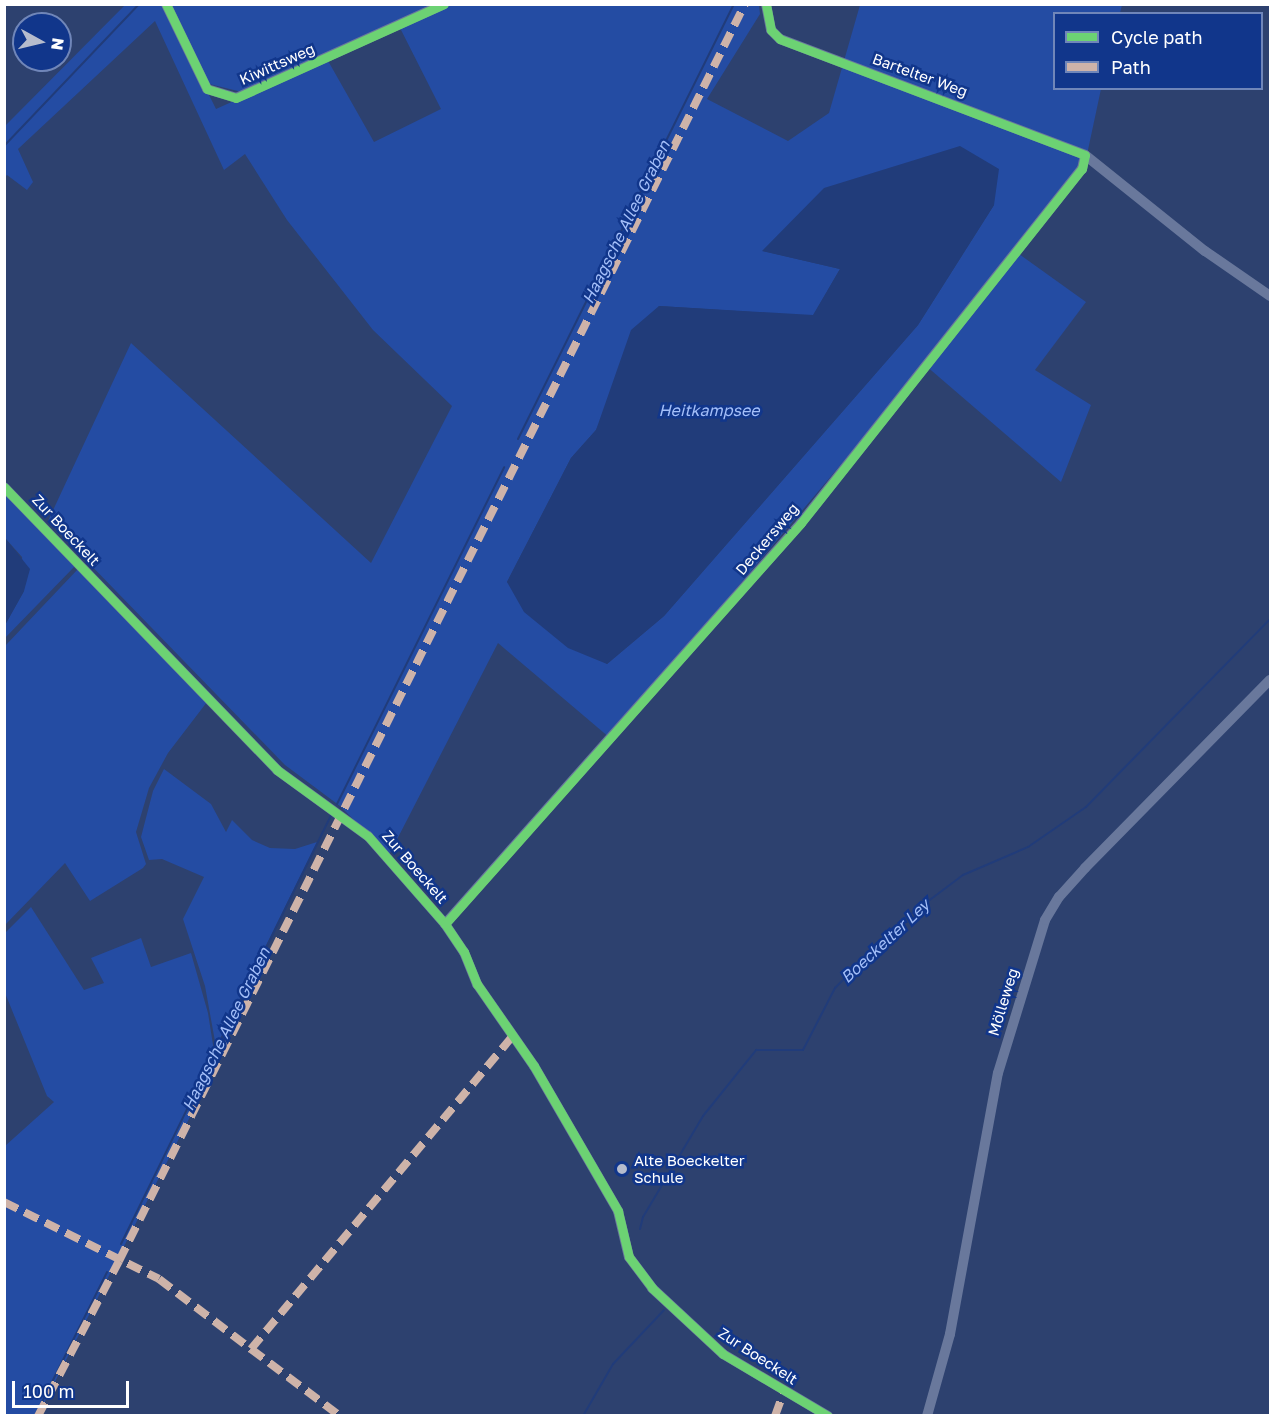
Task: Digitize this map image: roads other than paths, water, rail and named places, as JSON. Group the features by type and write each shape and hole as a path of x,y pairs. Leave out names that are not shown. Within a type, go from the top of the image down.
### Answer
{"street":[{"name":"Kiwittsweg","path":"166,4 207,89 236,98 444,4"},
{"name":"Bartelter Weg","path":"766,4 771,30 780,39 1085,154 1205,251 1270,296"},
{"name":"Deckersweg","path":"445,924 801,523 1082,169 1085,154"},
{"name":"Zur Boeckelt","path":"4,486 277,770 368,836 445,924 464,952 477,984 534,1066 618,1211 629,1257 652,1288 723,1354 828,1416"},
{"name":"Mölleweg","path":"927,1416 950,1334 998,1073 1045,920 1059,897 1085,868 1270,680"}],"water":[{"name":"Heitkampsee","path":"960,146 999,169 994,205 918,325 664,616 607,664 568,648 524,612 507,582 571,458 596,430 631,330 659,306 813,315 840,269 762,251 824,188"},
{"path":"5,538 30,569 24,591 5,625"}],"waterway":[{"path":"4,146 139,4"},
{"name":"Haagsche Allee Graben","path":"518,439 734,4"},
{"name":"Haagsche Allee Graben","path":"337,804 504,467"},
{"name":"Boeckelter Ley","path":"640,1229 643,1217 703,1116 756,1050 803,1050 835,988 903,920 963,875 1028,847 1086,807 1270,619"},
{"name":"Haagsche Allee Graben","path":"121,1244 331,815"},
{"name":"Haagsche Allee Graben","path":"35,1416 107,1272"},
{"name":"Boeckelter Ley","path":"583,1416 613,1364 664,1310"}],"place":[{"name":"Alte Boeckelter Schule","path":"622,1169"}]}
